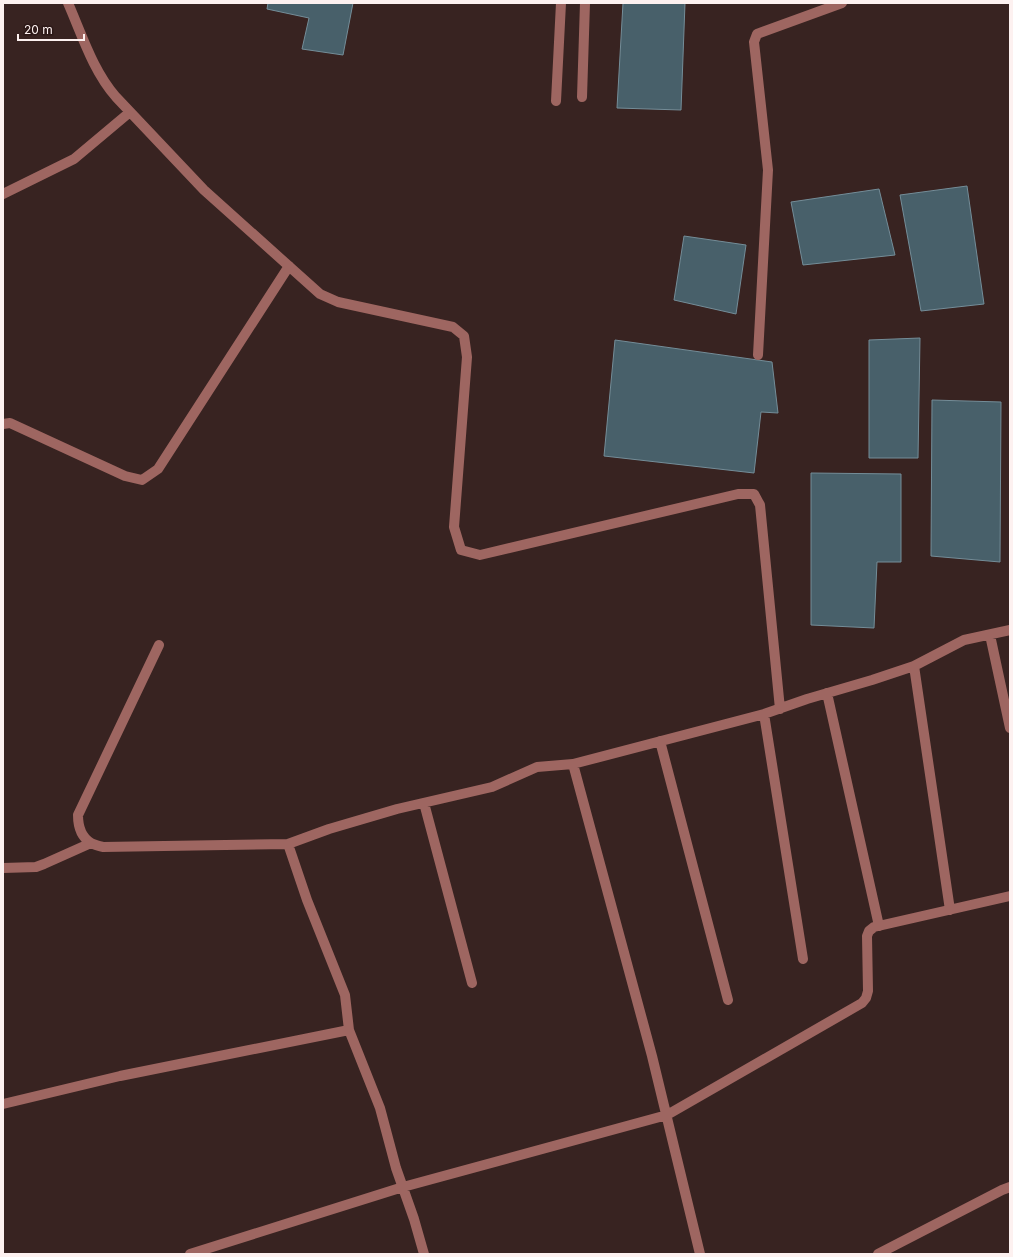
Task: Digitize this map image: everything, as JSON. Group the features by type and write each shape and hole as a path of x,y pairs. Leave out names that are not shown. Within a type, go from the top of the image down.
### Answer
{"street":[{"path":"68,3 100,75 107,86 204,190 320,294 338,302 453,327 464,336 467,357 454,527 461,550 480,555 738,494 754,494 760,505 780,709"},
{"path":"556,101 561,3"},
{"path":"582,97 585,3"},
{"path":"758,355 768,170 754,42 755,37 757,34 842,3"},
{"path":"3,194 74,159 130,112"},
{"path":"3,424 10,423 125,476 142,480 158,469 289,266"},
{"path":"159,645 78,815 78,826 83,835 91,843 103,847 288,844 329,829 397,809 492,787 538,767 573,764 764,714 914,666 964,640 1010,630"},
{"path":"990,634 1010,728"},
{"path":"914,666 950,910"},
{"path":"826,693 879,926"},
{"path":"764,714 803,959"},
{"path":"660,741 728,1000"},
{"path":"573,764 648,1040 700,1254"},
{"path":"424,803 472,982"},
{"path":"3,868 36,867 91,843"},
{"path":"288,844 307,900 345,995 349,1030 380,1108 396,1168 424,1254"},
{"path":"190,1254 403,1187 667,1115 862,1003 868,992 867,936 869,930 874,927 1010,896"},
{"path":"3,1104 120,1076 349,1030"},
{"path":"878,1254 1010,1187"}],"building":[{"path":"268,3 353,3 343,55 302,49 309,18 267,9"},
{"path":"623,3 685,3 681,110 617,108"},
{"path":"967,186 984,304 921,311 900,195"},
{"path":"879,189 895,255 803,265 791,202"},
{"path":"684,236 746,245 736,314 674,300"},
{"path":"920,338 918,458 869,458 869,340"},
{"path":"615,340 772,362 778,413 761,412 754,473 604,456"},
{"path":"932,400 1001,402 1000,562 931,556"},
{"path":"811,473 901,474 901,562 877,562 874,628 811,625"}]}
